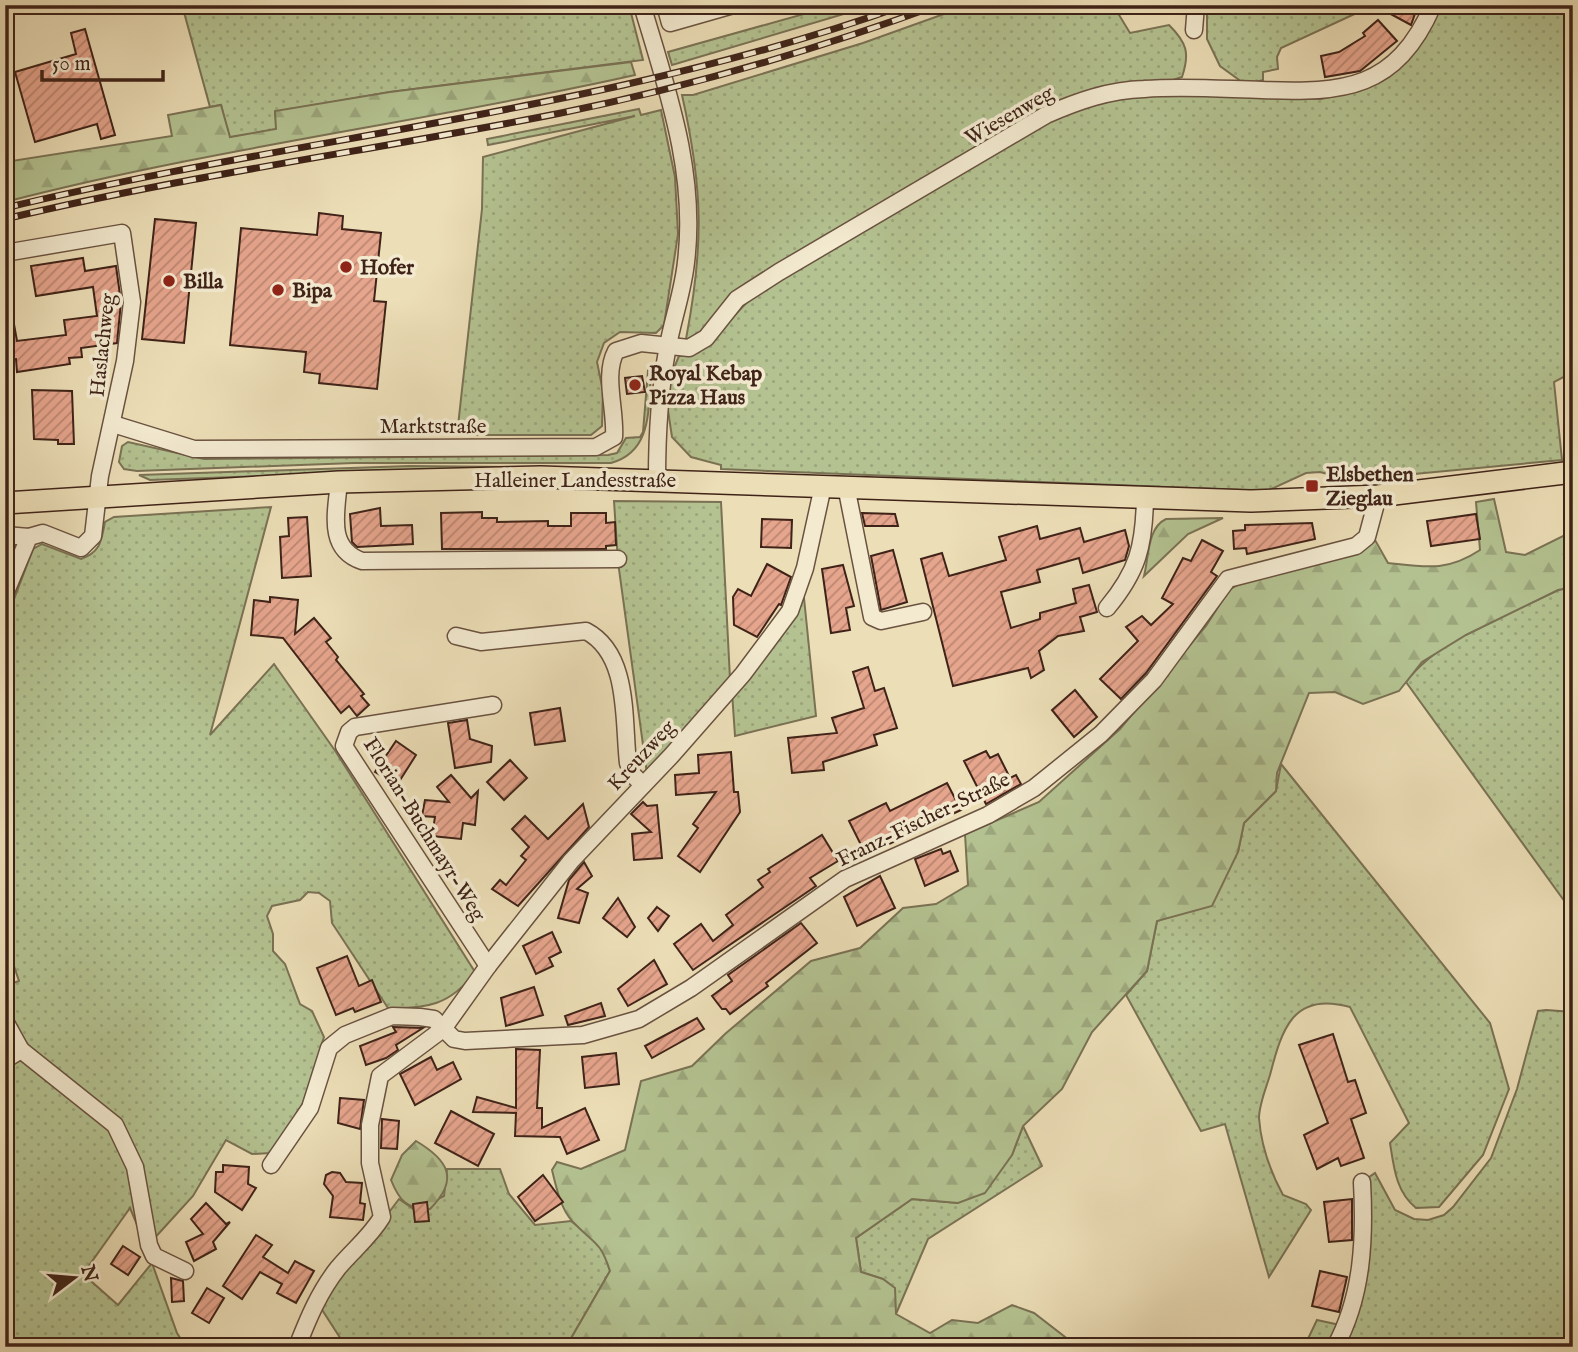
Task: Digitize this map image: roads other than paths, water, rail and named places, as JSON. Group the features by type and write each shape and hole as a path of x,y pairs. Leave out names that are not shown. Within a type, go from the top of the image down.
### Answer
{"main road":[{"name":"Halleiner Landesstraße","path":"5,503 339,482 541,477 1251,501 1378,496 1573,472"}],"street":[{"path":"642,5 674,109 685,162 687,262 667,348 658,411 657,479"},
{"path":"665,5 670,23 733,5"},
{"path":"1194,30 1196,5"},
{"name":"Wiesenweg","path":"667,348 689,348 706,338 737,299 779,272 1046,115 1075,102 1105,93 1143,89 1306,93 1341,89 1367,81 1389,67 1423,28 1433,5"},
{"name":"Haslachweg","path":"5,253 122,233 132,302 93,536 88,544 81,548 44,533 29,537"},
{"name":"Marktstraße","path":"113,424 194,449 596,447 614,437 610,362 616,351 641,343 667,348"},
{"path":"339,482 336,535 340,548 350,557 362,561 618,559"},
{"name":"Kreuzweg","path":"297,1347 315,1301 338,1268 373,1231 382,1217 370,1163 370,1125 380,1076 443,1029 488,966 571,860 743,674 790,611 805,568 823,486"},
{"path":"846,486 872,617 881,621 923,612"},
{"name":"Franz-Fischer-Straße","path":"271,1165 310,1108 329,1048 345,1035 392,1016 434,1019 454,1039 465,1041 512,1041 583,1035 639,1019 691,988 845,879 988,815 1034,788 1101,733 1154,680 1228,579 1356,546 1367,537 1378,496"},
{"path":"1107,608 1137,564 1144,529 1145,499"},
{"path":"5,535 29,537 5,594"},
{"path":"456,636 481,642 586,631 599,637 616,663 628,763 632,774 643,785"},
{"name":"Florian-Buchmayr-Weg","path":"488,966 344,746 349,732 355,727 493,705"},
{"path":"5,1021 21,1050 115,1125 135,1167 149,1245 154,1255 185,1271"},
{"path":"5,1060 21,1050"},
{"path":"1335,1347 1356,1293 1362,1259 1362,1182"}],"railway":[{"path":"5,208 232,160 570,97 794,41 905,5"},
{"path":"5,219 143,189 609,103 751,66 938,5"}],"place":[{"name":"Hofer","path":"346,267"},
{"name":"Billa","path":"169,281"},
{"name":"Bipa","path":"278,290"},
{"name":"Royal Kebap Pizza Haus","path":"635,385"},
{"name":"Elsbethen Zieglau","path":"1312,486"}]}
